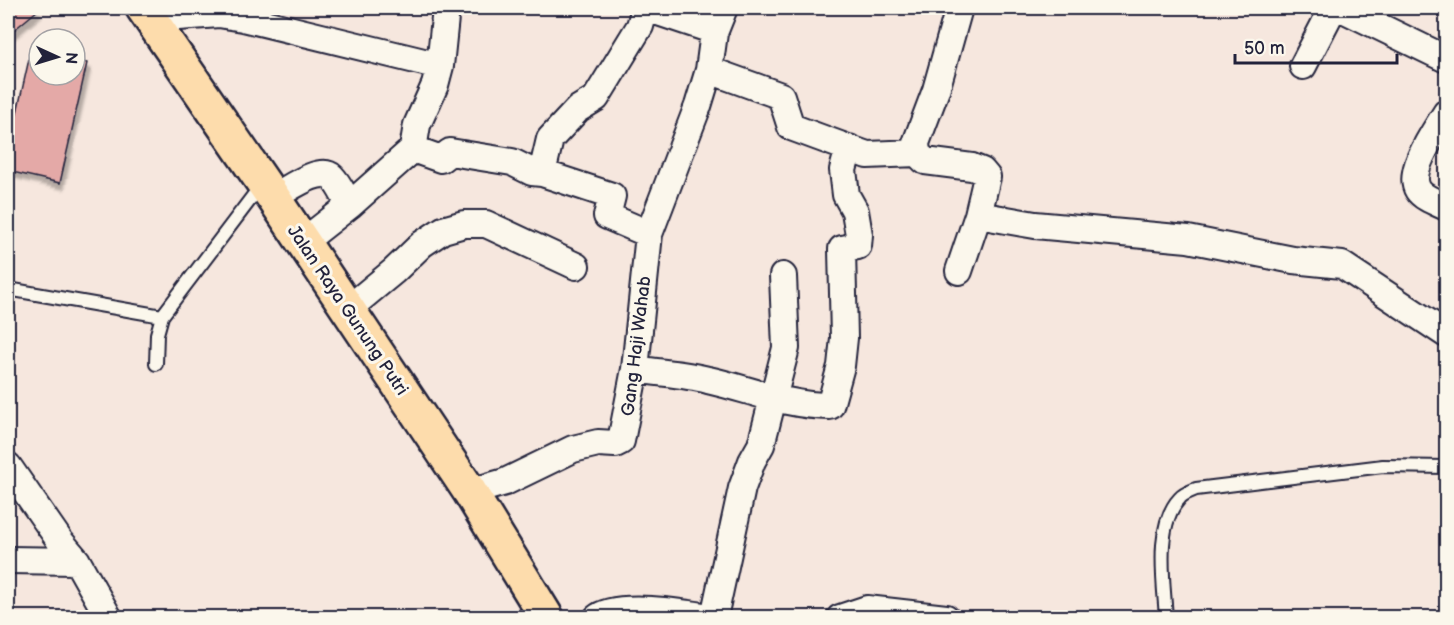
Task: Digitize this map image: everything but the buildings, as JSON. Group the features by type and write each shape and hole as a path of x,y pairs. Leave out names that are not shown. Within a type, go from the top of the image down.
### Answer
{"main road":[{"name":"Jalan Raya Gunung Putri","path":"145,11 470,492 547,618"}],"street":[{"path":"303,242 350,205 413,149 417,125 435,85 440,66 446,8"},
{"path":"542,173 550,139 578,109 596,98 640,26 645,8 706,28 714,33"},
{"name":"Gang Haji Wahab","path":"470,492 505,482 573,449 598,442 615,444 621,441 635,369 649,234 698,106 709,70 714,33 724,8"},
{"path":"959,8 936,90 916,143 917,153 924,161 972,167 982,171 987,177 978,215 959,271"},
{"path":"1303,66 1333,8"},
{"path":"1341,8 1446,59"},
{"path":"145,11 178,17 219,14 243,18 440,66"},
{"path":"709,70 781,96 791,126 867,155 917,153"},
{"path":"1446,113 1424,151 1416,173 1419,193 1446,207"},
{"path":"635,369 708,380 774,399 813,406 830,406 841,366 844,338 842,249 858,246 859,235 855,210 846,195 843,170 849,148"},
{"path":"413,149 441,159 450,152 512,162 532,172 542,173 612,196 607,216 649,234"},
{"path":"268,190 322,172 331,176 350,205"},
{"path":"978,215 1035,225 1188,239 1293,260 1342,265 1446,334"},
{"path":"348,309 394,271 422,244 443,230 464,224 486,224 576,266"},
{"path":"597,618 602,613 620,610 652,610 715,617 742,488 761,445 786,348 783,276"},
{"path":"8,466 60,541 77,561 109,618"},
{"path":"8,560 77,561"},
{"path":"840,618 867,609 946,618"}],"lane":[{"path":"156,364 157,334 162,316 268,190"},
{"path":"8,289 162,316"},
{"path":"1166,618 1161,549 1170,512 1180,496 1196,489 1383,466 1446,467"}]}
